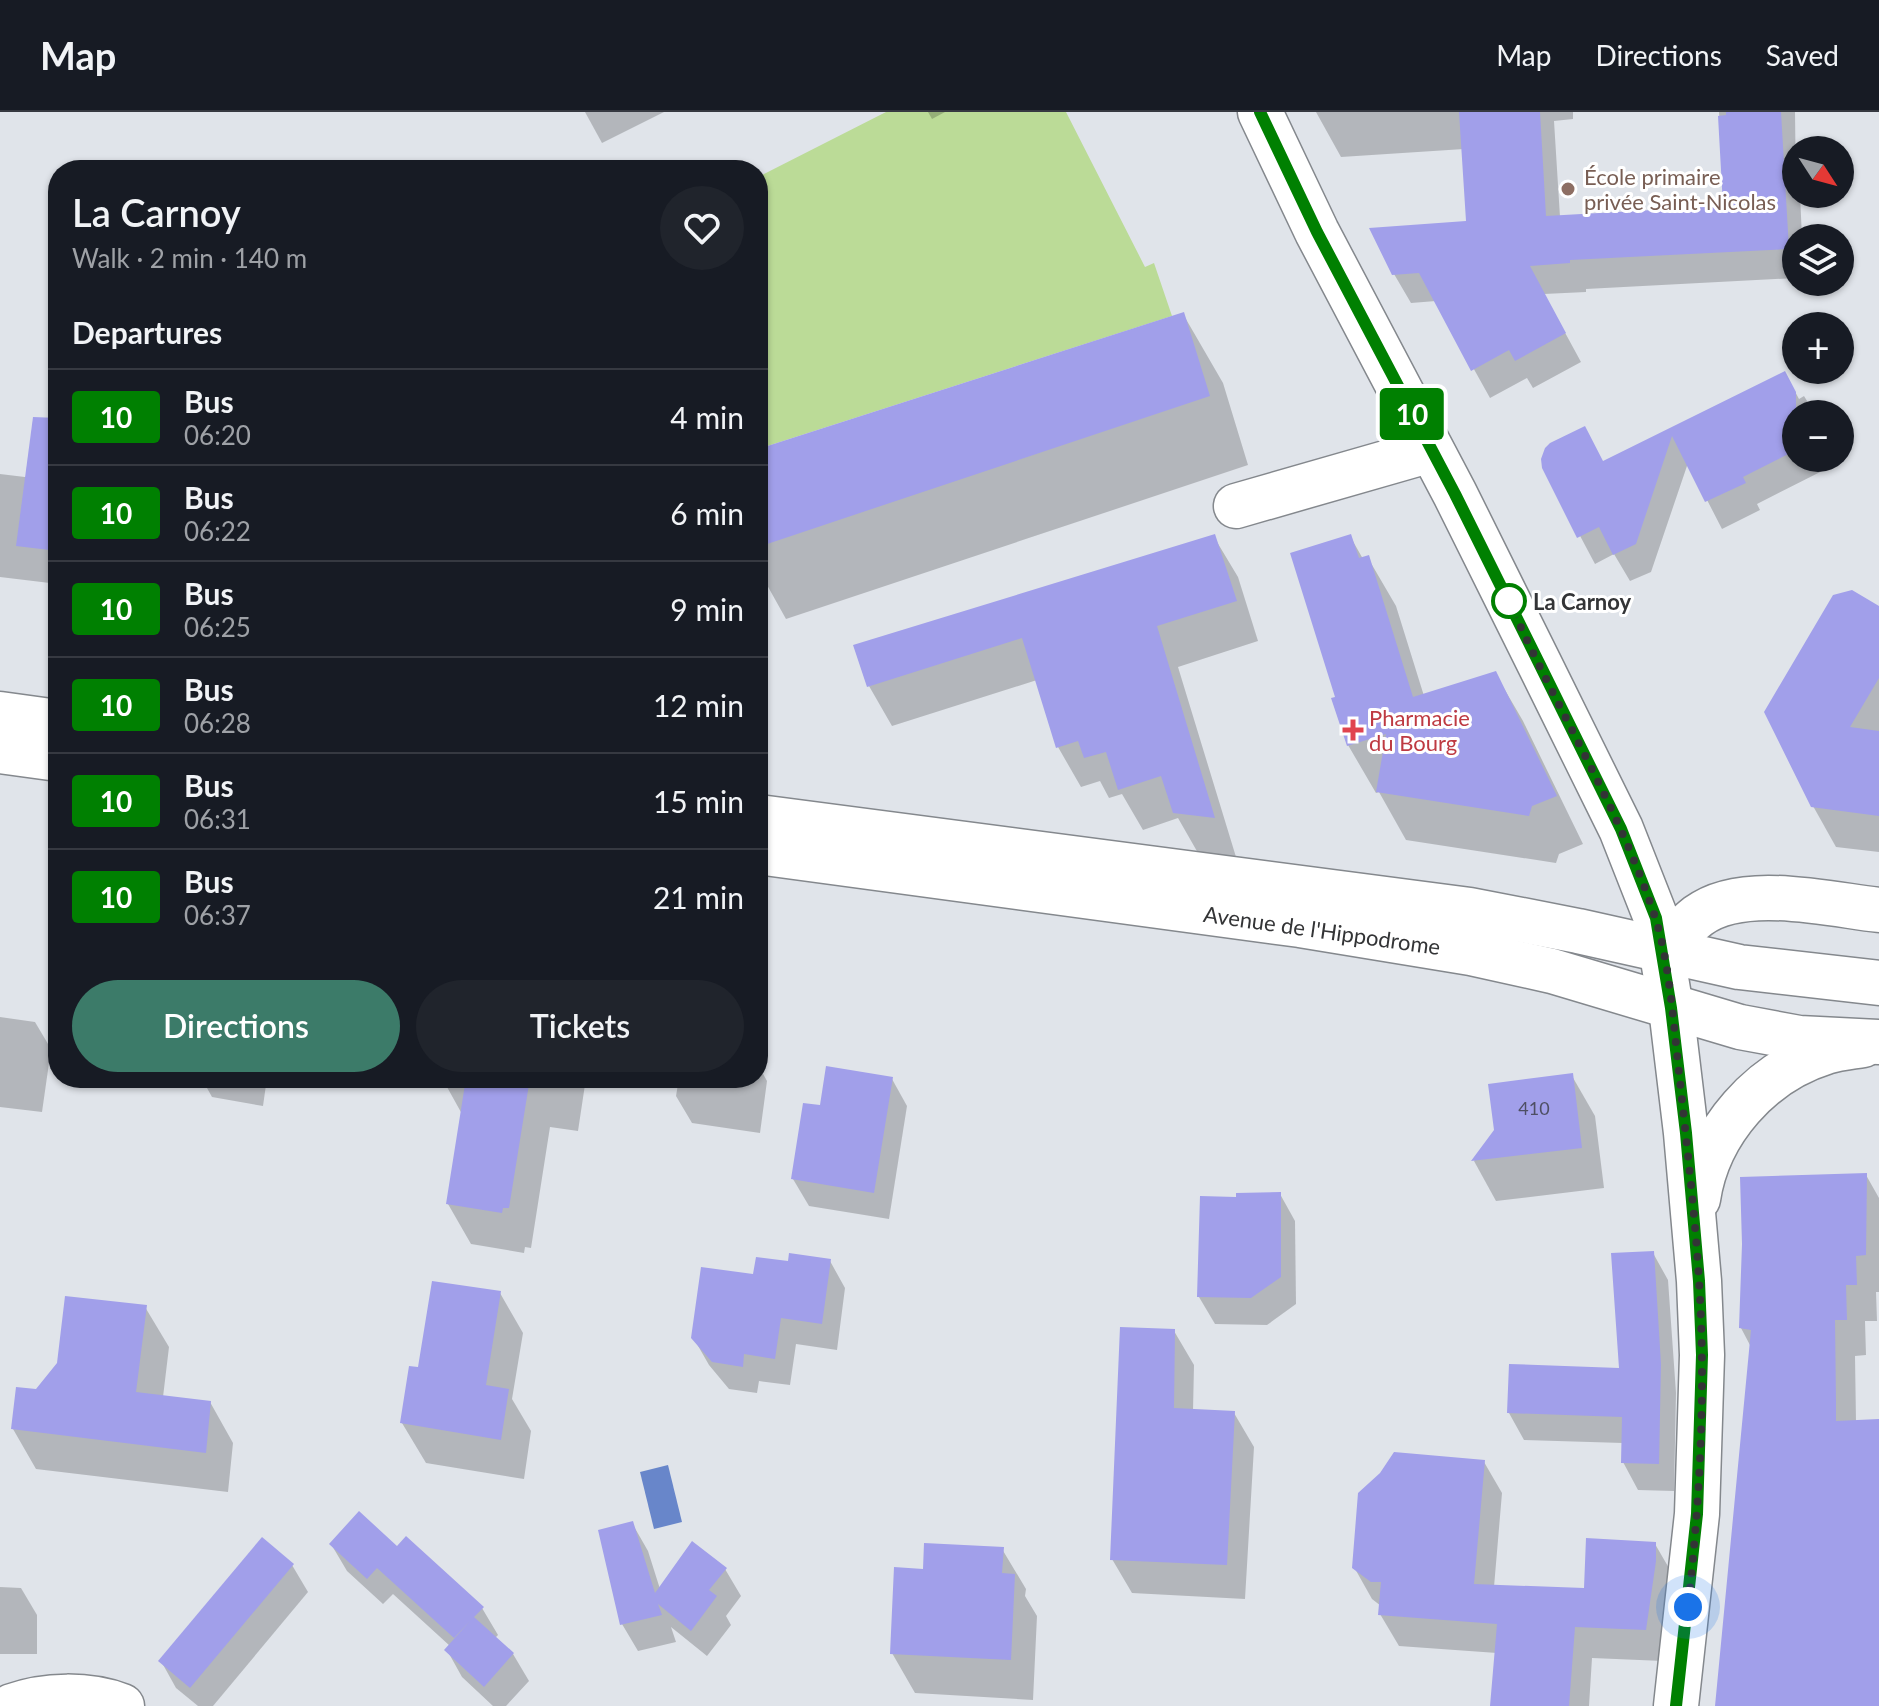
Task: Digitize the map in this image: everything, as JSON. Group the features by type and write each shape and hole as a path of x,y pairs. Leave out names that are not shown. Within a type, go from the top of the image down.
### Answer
{"street":[{"path":"1260,112 1317,232 1431,450 1621,829 1656,918 1671,1008 1699,1281 1701,1421 1694,1553 1676,1706"},
{"path":"1236,506 1431,450"},
{"path":"0,714 48,721"},
{"path":"0,751 48,758"},
{"name":"Avenue de l'Hippodrome","path":"768,818 1493,914 1739,967 1879,983"},
{"name":"Avenue de l'Hippodrome","path":"768,853 1300,925 1471,953 1552,971 1740,1027 1799,1038 1879,1042"},
{"path":"1662,950 1699,915 1742,899 1763,897 1879,910"},
{"path":"1694,1221 1699,1190 1717,1142 1732,1117 1746,1102 1785,1070 1807,1059 1829,1051 1879,1042"},
{"path":"12,1706 53,1697 87,1697 122,1706"}],"green space":[{"path":"886,112 1066,112 1145,267 1154,263 1172,316 768,446 768,172"}],"water":[{"path":"668,1465 682,1522 654,1529 640,1472"}],"building":[{"path":"1459,112 1540,112 1546,216 1723,206 1718,116 1726,115 1726,112 1781,112 1782,208 1787,208 1788,224 1782,224 1782,249 1570,260 1570,263 1530,266 1566,333 1515,361 1509,350 1471,371 1419,273 1392,275 1369,228 1466,221"},
{"path":"1184,312 1210,396 768,544 768,446"},
{"path":"1782,372 1782,384 1792,384 1796,392 1796,400 1782,400 1782,457 1743,477 1746,483 1705,502 1672,436 1636,544 1613,555 1599,527 1577,538 1542,468 1541,459 1550,443 1585,426 1603,461"},
{"path":"33,417 48,418 48,550 16,546"},
{"path":"1215,534 1237,601 1157,626 1215,818 1173,813 1161,776 1118,790 1106,752 1084,758 1078,741 1056,748 1022,638 867,687 853,645"},
{"path":"1351,534 1359,558 1369,555 1413,697 1496,671 1557,796 1532,806 1529,816 1376,792 1386,734 1347,746 1290,553"},
{"path":"1852,590 1879,606 1879,678 1850,727 1879,731 1879,816 1811,807 1764,712 1833,595"},
{"path":"826,1066 893,1077 874,1193 791,1179 803,1103 820,1105"},
{"path":"1573,1073 1582,1148 1471,1161 1494,1130 1488,1084"},
{"path":"464,1088 528,1088 509,1208 503,1208 502,1213 446,1204"},
{"path":"1867,1173 1866,1255 1856,1256 1857,1285 1846,1285 1847,1320 1835,1320 1836,1421 1879,1419 1879,1706 1715,1706 1751,1330 1739,1328 1742,1244 1740,1177"},
{"path":"1281,1192 1281,1277 1251,1298 1197,1297 1200,1196 1236,1197 1236,1193"},
{"path":"1654,1251 1661,1364 1659,1464 1621,1463 1622,1417 1507,1413 1509,1364 1619,1368 1611,1253"},
{"path":"789,1253 831,1259 822,1324 781,1318 775,1359 744,1354 743,1367 712,1362 691,1338 701,1267 753,1274 756,1257 788,1261"},
{"path":"432,1281 501,1291 486,1385 509,1389 501,1440 400,1423 409,1366 418,1367"},
{"path":"65,1296 147,1305 136,1392 211,1401 206,1453 11,1429 16,1387 36,1389 57,1363"},
{"path":"1120,1327 1175,1329 1174,1408 1235,1411 1227,1565 1110,1560"},
{"path":"1394,1452 1485,1460 1474,1584 1584,1588 1586,1538 1656,1542 1646,1630 1575,1627 1569,1706 1490,1706 1497,1624 1378,1615 1381,1582 1371,1582 1352,1568 1358,1493 1380,1473"},
{"path":"359,1511 397,1546 406,1536 484,1607 474,1617 514,1653 484,1687 444,1650 471,1620 454,1638 377,1568 367,1579 329,1544"},
{"path":"633,1521 655,1593 692,1541 727,1568 709,1590 717,1596 691,1631 658,1604 662,1615 620,1625 598,1530"},
{"path":"262,1537 294,1564 190,1688 158,1661"},
{"path":"924,1543 1004,1547 1002,1573 1015,1574 1011,1660 890,1654 894,1567 923,1569"}],"bus line":[{"name":"10","path":"1260,112 1317,232 1455,494 1621,829 1656,918 1671,1008 1686,1133 1702,1355 1697,1514 1676,1706"}],"place":[{"name":"École primaire privée Saint-Nicolas","path":"1568,189"},
{"name":"La Carnoy","path":"1509,601"},
{"name":"Pharmacie du Bourg","path":"1353,730"}],"route":[{"path":"1509,601 1621,829 1656,918 1662,950 1684,1116 1699,1281 1702,1355 1697,1514 1688,1607"}]}
